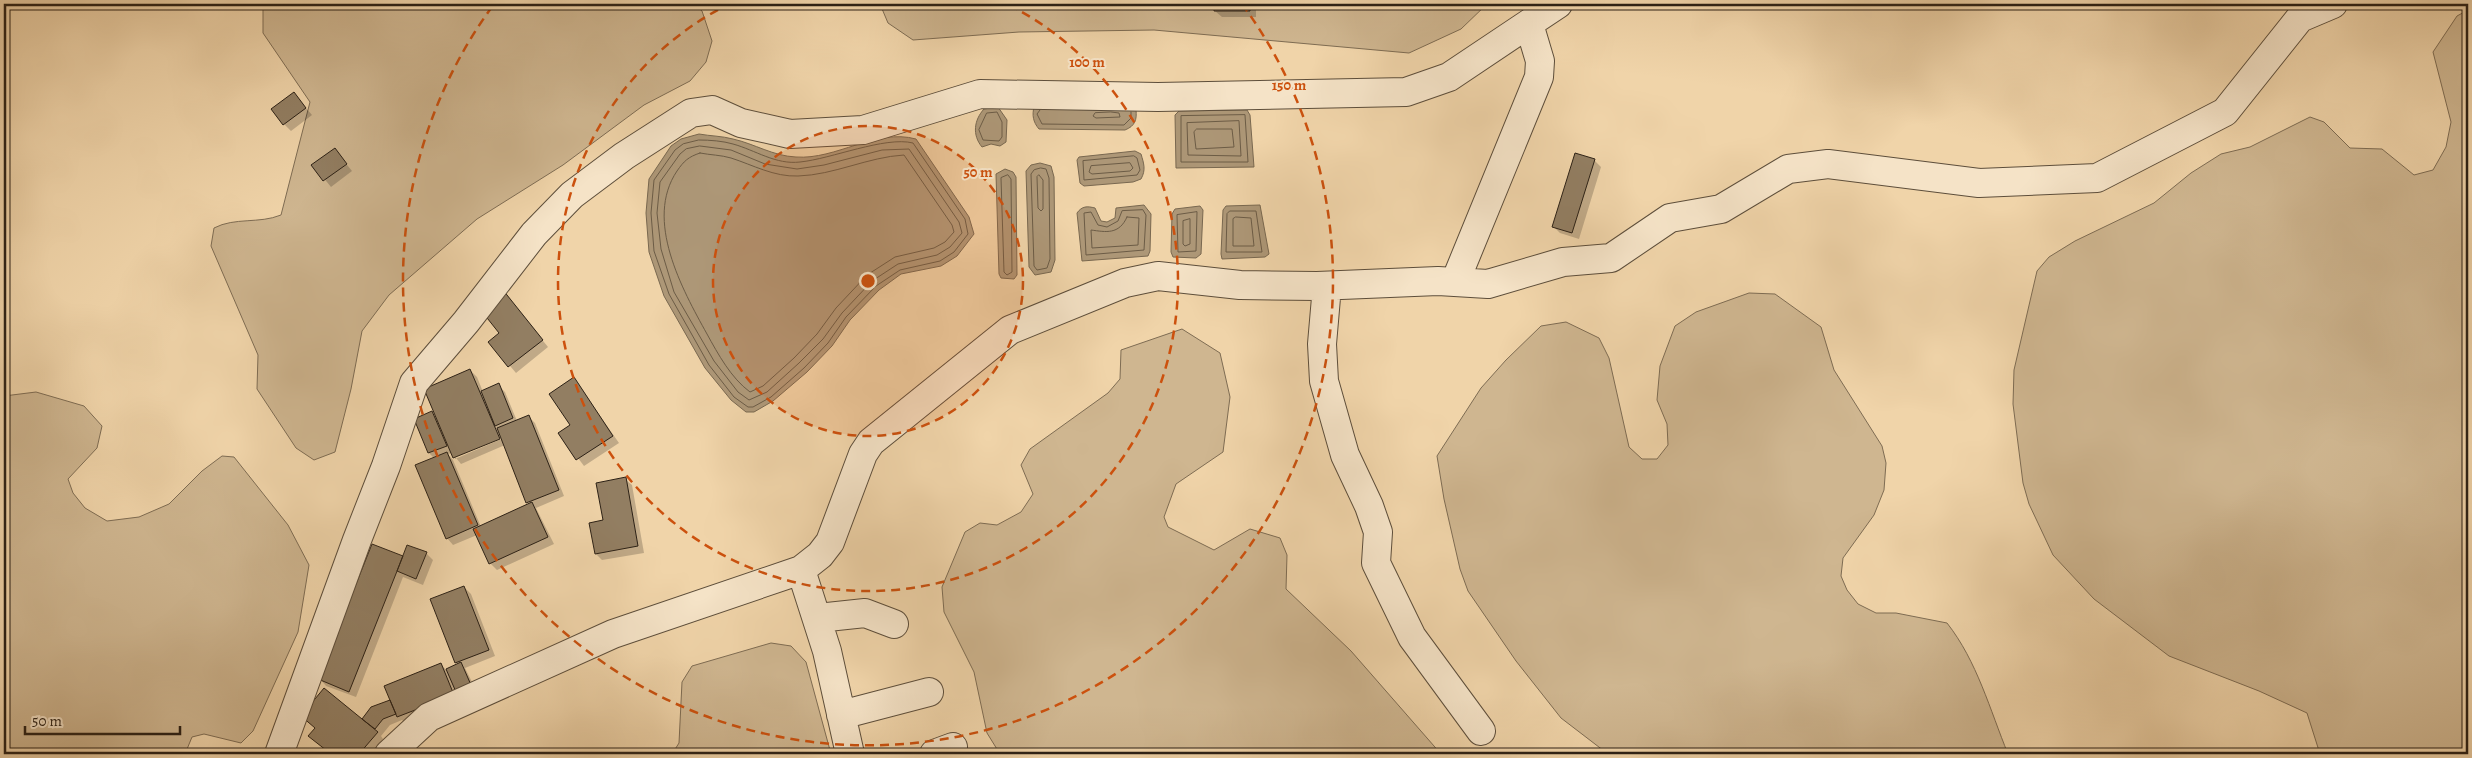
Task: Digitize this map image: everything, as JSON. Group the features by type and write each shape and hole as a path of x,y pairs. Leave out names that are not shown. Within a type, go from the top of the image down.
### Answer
{"street":[{"path":"279,754 386,466 414,383 466,322 534,234 572,196 624,156 691,112 712,110 741,123 790,134 863,130 980,94 1158,97 1406,92 1449,77 1558,4"},
{"path":"390,754 429,717 604,638 801,570 820,554 830,542 863,454 871,442 1010,330 1125,284 1158,276 1240,285 1327,286 1438,280 1488,284 1563,262 1611,258 1670,218 1721,209 1788,169 1828,164 1979,183 2097,178 2225,112 2300,18 2332,4"},
{"path":"1455,282 1539,77 1540,61 1528,24"},
{"path":"1327,286 1322,344 1324,380 1345,455 1378,532 1376,564 1412,637 1481,731"},
{"path":"801,570 818,618 850,754"},
{"path":"818,618 865,613 894,624"},
{"path":"842,715 929,692"}],"shaded area":[{"path":"263,4 694,4 702,11 712,41 706,62 690,81 644,105 563,165 477,219 389,295 362,331 351,389 335,452 314,460 296,448 257,389 258,355 211,246 214,228 230,223 273,218 281,215 310,102 263,33"},
{"path":"880,4 1487,4 1461,29 1409,53 1154,30 1019,32 913,40 888,23"},
{"path":"2468,10 2468,754 2320,754 2307,713 2259,691 2169,656 2094,599 2053,555 2029,504 2023,483 2013,404 2014,370 2037,271 2049,257 2075,241 2154,203 2191,173 2221,154 2250,147 2310,117 2324,122 2350,148 2382,149 2414,175 2433,170 2446,147 2451,122 2433,52 2457,16"},
{"path":"1749,293 1775,294 1821,327 1834,370 1882,446 1886,463 1884,490 1874,515 1843,558 1841,576 1847,590 1858,604 1876,613 1896,613 1947,623 1967,653 1975,670 2008,754 1608,754 1561,718 1516,661 1468,591 1460,569 1444,499 1437,456 1481,388 1506,360 1541,326 1566,322 1599,338 1609,358 1629,447 1642,459 1657,459 1668,445 1667,424 1657,400 1660,366 1675,326 1696,312"},
{"path":"1182,329 1220,353 1230,397 1223,452 1176,484 1164,517 1168,527 1214,550 1250,529 1280,538 1287,555 1286,589 1351,651 1441,754 1000,754 987,733 974,672 944,612 942,587 965,532 980,523 997,525 1021,512 1033,494 1021,465 1030,449 1108,393 1120,379 1121,350"},
{"path":"36,392 84,406 102,426 97,448 68,479 73,493 85,508 107,521 139,517 169,504 202,471 222,456 234,457 288,525 309,565 298,632 253,731 241,743 204,734 192,737 185,754 4,754 4,396"},
{"path":"771,643 791,646 806,662 831,754 672,754 679,743 682,682 692,666"}],"water":[{"path":"998,107 1007,120 1006,142 1000,146 991,144 982,147 976,133 978,118 984,109"},
{"path":"1034,107 1136,110 1136,117 1133,125 1125,130 1039,129 1035,124"},
{"path":"1247,110 1250,115 1254,167 1176,168 1175,115 1179,111"},
{"path":"699,134 729,138 772,152 796,157 826,154 886,138 916,139 969,217 974,234 957,256 941,266 901,274 879,290 850,320 832,346 807,372 773,401 754,412 746,412 731,400 705,368 664,296 649,252 646,213 649,179 671,146 681,139"},
{"path":"1135,151 1141,154 1144,164 1144,173 1141,179 1133,182 1084,186 1080,183 1077,160 1079,157"},
{"path":"1040,163 1051,166 1054,177 1055,260 1051,272 1035,275 1029,267 1026,171 1031,165"},
{"path":"1005,169 1013,172 1016,177 1017,275 1014,279 1001,278 999,274 996,174"},
{"path":"1144,205 1151,214 1150,251 1148,256 1082,261 1077,213 1081,209 1085,207 1095,208 1101,221 1107,222 1115,218 1116,208"},
{"path":"1260,205 1269,254 1265,257 1222,259 1223,210 1226,206"},
{"path":"1200,206 1203,210 1201,254 1196,258 1173,257 1171,252 1172,214 1175,209"}],"building":[{"path":"1214,4 1250,4 1250,11 1214,11"},
{"path":"294,92 306,108 283,125 271,109"},
{"path":"335,148 347,164 323,181 311,165"},
{"path":"1575,153 1595,159 1572,233 1552,227"},
{"path":"499,285 543,340 508,367 488,342 499,333 476,304"},
{"path":"470,369 500,439 453,458 424,389"},
{"path":"574,377 613,436 576,460 558,433 570,425 549,394"},
{"path":"499,383 513,418 495,426 481,391"},
{"path":"432,411 447,446 428,453 414,419"},
{"path":"529,415 559,490 526,503 497,428"},
{"path":"447,452 478,525 446,539 415,465"},
{"path":"626,477 638,546 595,554 589,523 603,520 596,483"},
{"path":"532,502 548,537 489,564 473,529"},
{"path":"372,544 403,556 349,692 318,679"},
{"path":"407,545 427,552 416,579 397,571"},
{"path":"464,586 489,650 455,663 430,599"},
{"path":"461,662 471,685 456,692 446,669"},
{"path":"441,663 454,695 397,717 384,686"},
{"path":"324,688 378,732 359,754 344,754 341,752 331,754 308,736 315,728 301,716"},
{"path":"390,700 396,714 383,719 375,729 362,719 371,707"}]}
